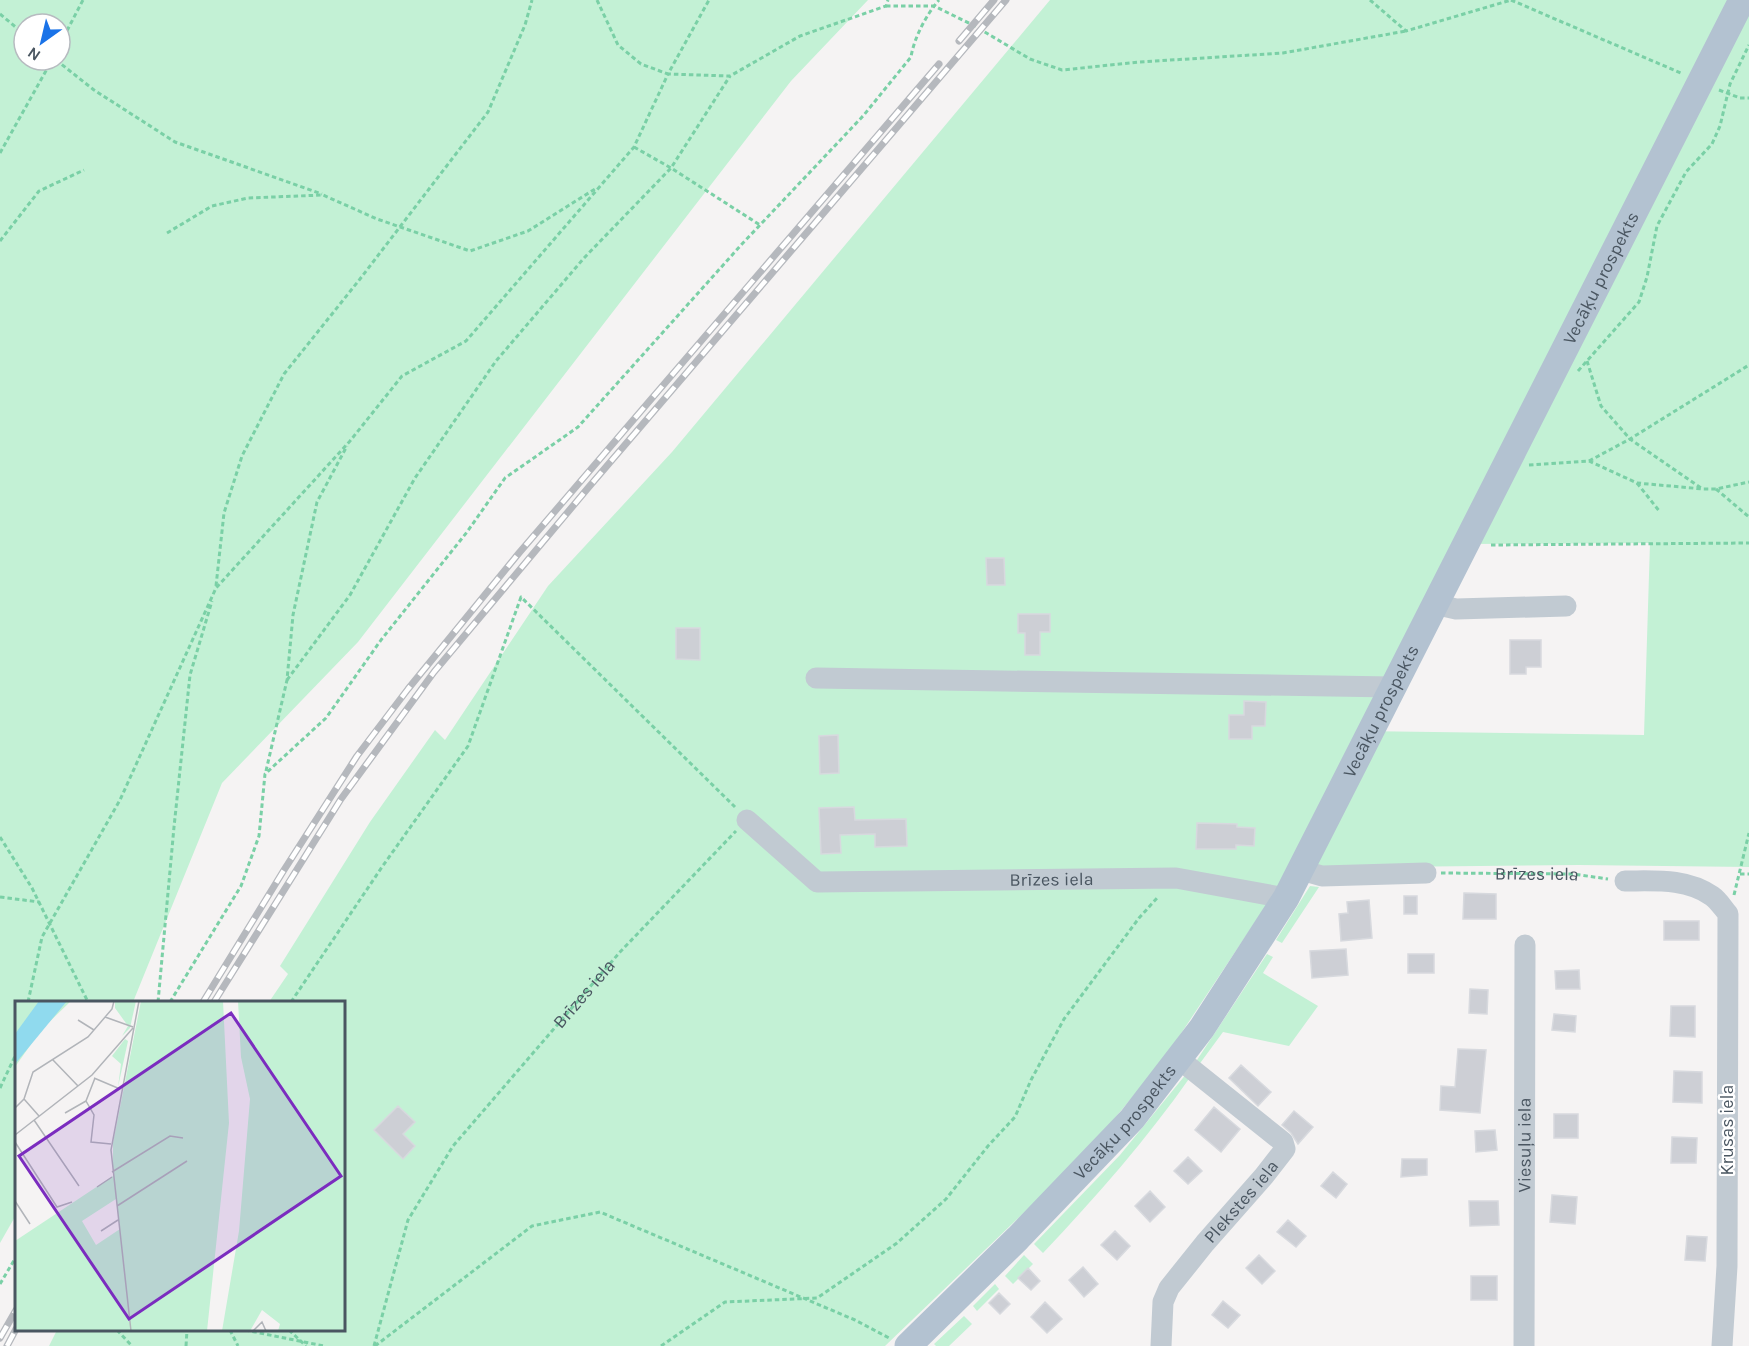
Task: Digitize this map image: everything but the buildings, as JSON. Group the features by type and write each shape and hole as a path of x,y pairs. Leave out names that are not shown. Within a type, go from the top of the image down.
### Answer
{"main road":[{"name":"Vecāķu prospekts","path":"912,1342 1093,1162 1132,1119 1202,1028 1286,898 1742,0"}],"street":[{"path":"1434,604 1456,609 1566,606"},
{"path":"816,678 1392,687"},
{"name":"Brīzes iela","path":"747,820 817,882 1176,878 1286,898"},
{"path":"1301,870 1322,876 1426,873"},
{"path":"1625,881 1671,881 1695,887 1714,897 1728,914"},
{"name":"Krusas iela","path":"1722,1346 1727,1266 1728,914"},
{"name":"Viesuļu iela","path":"1524,1346 1525,945"},
{"name":"Plekstes iela","path":"1161,1346 1163,1302 1169,1288 1285,1149 1283,1142 1179,1059"}],"path":[{"path":"72,20 82,0"},
{"path":"158,1001 190,675 216,588 224,513 242,456 284,374 488,112 525,25 532,0"},
{"path":"597,0 618,45 641,64 668,74 730,76"},
{"path":"28,1001 42,936 120,800 216,588 350,441 402,376 466,341 634,147 668,74 709,0"},
{"path":"886,6 888,0"},
{"path":"265,774 326,718 381,640 467,532 506,478 578,427 760,225 862,116 911,57 913,45 939,0"},
{"path":"1370,0 1406,31"},
{"path":"1490,6 1492,0"},
{"path":"287,680 350,595 415,478 496,361 585,258 671,168 730,76 800,36 886,6 934,6 973,25 1030,59 1062,70 1283,52 1406,31 1511,0 1728,94 1749,98"},
{"path":"0,14 12,24"},
{"path":"0,153 47,72"},
{"path":"70,72 175,142 323,195 377,219 470,250 528,231 599,187"},
{"path":"634,147 760,225"},
{"path":"0,241 39,191 84,170"},
{"path":"167,232 212,206 248,198 323,195"},
{"path":"1587,361 1601,406 1630,439 1703,489"},
{"path":"1519,466 1589,461 1630,439 1689,400 1749,365"},
{"path":"171,1001 241,886 258,836 265,774 287,680 293,615 317,502 350,441"},
{"path":"1589,461 1637,483 1716,489 1749,482"},
{"path":"1637,483 1660,512"},
{"path":"1716,489 1749,517"},
{"path":"1491,545 1749,543"},
{"path":"292,1001 382,867 468,746 521,597 747,820"},
{"name":"Brīzes iela","path":"375,1346 408,1220 453,1146 620,952 747,820"},
{"path":"1728,914 1749,833"},
{"path":"0,837 32,888 87,1001"},
{"name":"Brīzes iela","path":"1426,873 1573,874 1625,881"},
{"path":"1740,874 1749,874"},
{"path":"661,1346 725,1302 817,1298 897,1244 946,1199 988,1146 1015,1117 1031,1080 1064,1019 1139,918 1176,878"},
{"path":"0,897 39,902"},
{"path":"0,1088 15,1056"},
{"path":"375,1346 532,1226 600,1212 912,1342"},
{"path":"0,1284 15,1259"},
{"path":"119,1331 132,1346"},
{"path":"186,1346 187,1331"},
{"path":"231,1331 238,1346"},
{"path":"254,1331 324,1346"},
{"path":"291,1331 306,1346"}],"green space":[{"path":"0,0 868,0 791,81 358,642 222,783 133,1001 15,1001 15,1217 0,1243"},
{"path":"1050,0 1749,0 1749,867 1579,865 1291,868 1164,1059 1085,1154 885,1346 49,1346 56,1331 345,1331 345,1001 270,1001 288,974 280,966 370,822 435,730 445,740 548,586 672,452","holes":["1650,543 1644,735 1360,731 1457,544"]},
{"path":"1310,886 1319,887 1282,943 1276,940"},
{"path":"1267,954 1273,957 1263,973 1318,1006 1289,1046 1223,1032 1198,1066 1195,1063"},
{"path":"1187,1073 1191,1076 1139,1145 1043,1253 1034,1244 1120,1155"},
{"path":"1024,1255 1033,1264 1013,1284 1005,1276"},
{"path":"995,1284 999,1289 977,1311 973,1306"},
{"path":"964,1316 972,1324 949,1346 934,1344"}],"railway":[{"path":"959,41 994,0"},
{"path":"215,1001 341,799 434,672 588,488 1006,0"},
{"path":"204,1001 357,756 408,689 519,553 939,64"},
{"path":"0,1338 15,1312"},
{"path":"7,1346 15,1331"}]}
